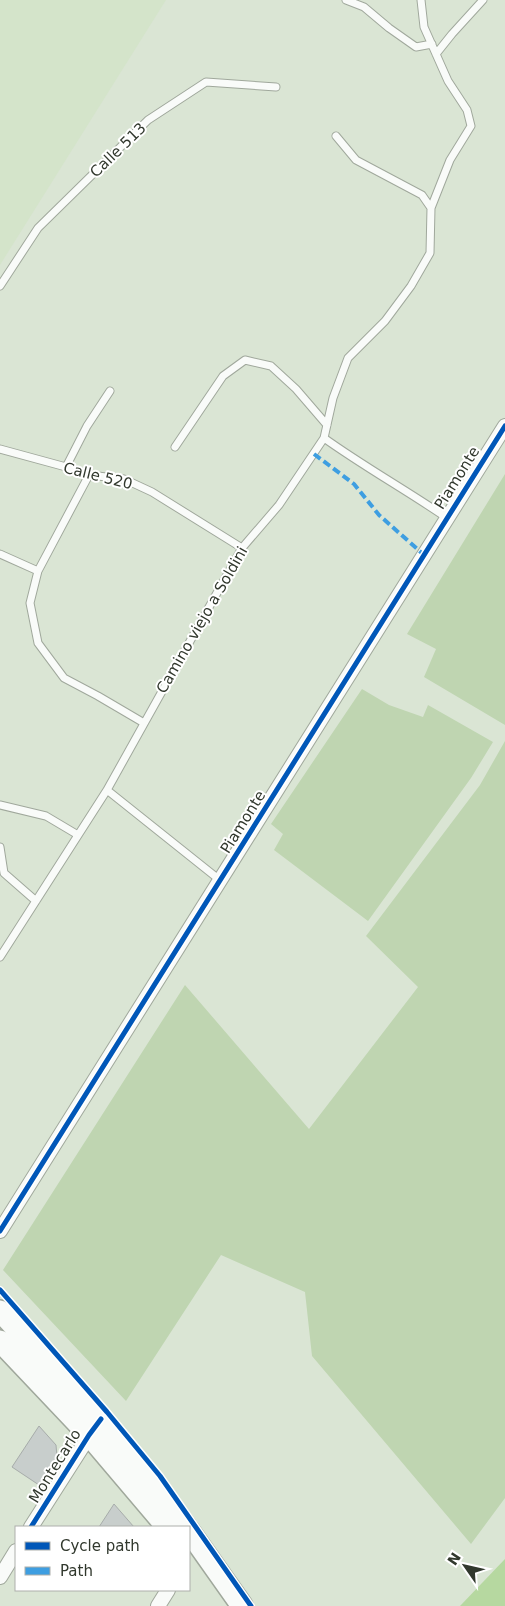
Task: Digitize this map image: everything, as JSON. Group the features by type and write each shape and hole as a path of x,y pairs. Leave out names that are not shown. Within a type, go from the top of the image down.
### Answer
{"main road":[{"path":"0,1311 95,1427 166,1526"},
{"path":"0,1341 149,1478 180,1526"},
{"path":"190,1542 229,1606"},
{"path":"190,1542 242,1606"}],"street":[{"name":"Piamonte","path":"0,1230 221,881 505,426"},
{"name":"Montecarlo","path":"32,1526 95,1427"},
{"path":"0,1576 15,1553"},
{"path":"158,1606 167,1591"}],"lane":[{"path":"346,0 364,7 389,28 416,46 432,44"},
{"path":"421,0 424,27 436,54 483,0"},
{"name":"Camino viejo a Soldini","path":"0,957 107,790 242,548 280,505 324,438 333,398 348,358 385,321 411,286 430,253 431,208 450,160 471,126 467,110 448,81 436,54"},
{"name":"Calle 513","path":"0,286 38,228 148,120 206,82 276,87"},
{"path":"336,136 356,160 422,195 431,208"},
{"path":"175,447 223,376 245,360 271,366 296,389 327,424"},
{"path":"66,467 86,426 110,391"},
{"path":"324,438 447,518"},
{"name":"Calle 520","path":"0,450 90,475 124,479 152,492 242,548"},
{"path":"90,475 38,572 30,603 38,643 64,678 144,723"},
{"path":"0,554 38,572"},
{"path":"107,790 221,881"},
{"path":"0,805 46,816 78,835"},
{"path":"0,847 4,873 36,901"}],"shaded area":[{"path":"0,0 166,0 0,265"},
{"path":"505,474 505,725 424,677 436,649 407,634"},
{"path":"362,689 389,705 423,717 428,705 493,742 471,778 368,921 274,850 283,834 271,824"},
{"path":"505,741 505,1498 471,1544 312,1356 305,1292 221,1255 126,1401 3,1270 185,985 309,1129 418,987 366,936 480,785"},
{"path":"505,1559 505,1606 460,1606"}],"building":[{"path":"39,1426 56,1445 57,1457 39,1485 12,1467"},
{"path":"114,1504 133,1526 100,1526"}],"marked path":[{"path":"314,454 354,484 379,515 424,555"}],"cycle path":[{"path":"0,1231 505,426"},
{"path":"0,1290 107,1412 160,1476 251,1606"},
{"path":"32,1526 101,1419"}]}
